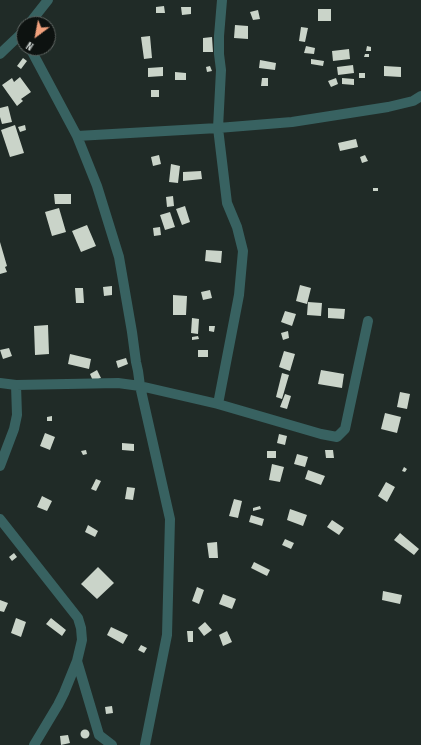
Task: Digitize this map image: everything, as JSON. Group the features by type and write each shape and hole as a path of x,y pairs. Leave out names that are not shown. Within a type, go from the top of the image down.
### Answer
{"street":[{"path":"35,16 48,0"},
{"path":"218,404 239,295 243,250 238,227 227,203 218,128 221,70 219,36 222,0"},
{"path":"0,54 16,40"},
{"path":"34,56 77,136 97,186 119,257 140,386 170,519 166,634 144,745"},
{"path":"77,136 292,122 388,107 412,101 421,96"},
{"path":"0,383 16,385 118,383 140,386 218,404 321,434 337,437 345,429 368,320"},
{"path":"0,466 14,429 17,415 16,385"},
{"path":"0,519 78,618 81,628 82,640 77,661 58,705 34,745"},
{"path":"77,661 99,735 112,745"}],"building":[{"path":"164,6 165,13 156,13 156,7"},
{"path":"181,7 191,7 191,14 182,15"},
{"path":"318,9 331,9 331,21 318,21"},
{"path":"258,10 260,19 253,20 250,12"},
{"path":"235,25 248,26 248,39 234,38"},
{"path":"301,27 308,28 305,42 299,41"},
{"path":"150,36 152,58 144,59 141,37"},
{"path":"212,37 213,52 203,52 203,38"},
{"path":"306,46 315,48 314,54 304,53"},
{"path":"367,46 371,47 371,51 366,51"},
{"path":"349,49 350,59 333,61 332,51"},
{"path":"365,54 369,54 369,57 364,57"},
{"path":"23,58 27,61 21,69 17,66"},
{"path":"311,59 324,61 323,66 311,64"},
{"path":"260,60 276,63 275,70 259,68"},
{"path":"353,65 354,73 338,75 337,67"},
{"path":"210,66 212,71 207,72 206,67"},
{"path":"384,66 401,67 401,77 384,76"},
{"path":"163,67 163,76 148,77 148,68"},
{"path":"175,72 186,73 186,80 175,80"},
{"path":"359,73 365,73 365,78 359,78"},
{"path":"20,77 31,92 21,99 23,101 17,106 2,85 12,78 14,82"},
{"path":"262,78 268,78 268,86 261,86"},
{"path":"336,78 338,84 331,87 328,81"},
{"path":"342,78 354,79 354,85 342,84"},
{"path":"151,90 159,90 159,97 151,97"},
{"path":"8,106 12,122 2,124 0,108"},
{"path":"15,125 24,153 10,157 1,130"},
{"path":"25,125 26,130 20,132 18,127"},
{"path":"356,139 358,147 340,151 338,143"},
{"path":"159,155 161,164 153,166 151,157"},
{"path":"365,155 368,161 362,163 360,157"},
{"path":"171,164 180,166 178,183 169,182"},
{"path":"201,171 202,179 183,181 183,172"},
{"path":"373,188 378,188 378,191 373,191"},
{"path":"54,194 71,194 71,204 55,204"},
{"path":"173,196 174,206 167,207 166,197"},
{"path":"185,206 190,222 182,225 176,209"},
{"path":"59,208 66,232 52,236 45,212"},
{"path":"170,212 175,227 165,230 160,215"},
{"path":"87,225 96,246 81,252 72,231"},
{"path":"160,227 161,235 154,236 153,228"},
{"path":"0,242 7,266 5,267 7,272 0,274"},
{"path":"206,250 222,251 221,263 205,261"},
{"path":"300,285 311,288 307,304 296,301"},
{"path":"112,286 112,295 104,296 103,287"},
{"path":"75,288 83,288 84,303 76,303"},
{"path":"210,290 212,298 203,300 201,292"},
{"path":"173,295 187,296 186,315 173,315"},
{"path":"308,302 322,303 321,316 307,315"},
{"path":"328,308 345,309 344,319 328,318"},
{"path":"285,311 296,314 292,326 281,322"},
{"path":"192,318 199,319 198,334 191,333"},
{"path":"48,325 49,354 35,355 34,326"},
{"path":"209,326 215,326 214,332 209,331"},
{"path":"288,331 289,338 283,340 281,333"},
{"path":"198,336 199,339 192,340 192,337"},
{"path":"9,348 12,356 3,359 0,350"},
{"path":"198,350 208,350 208,357 198,357"},
{"path":"284,351 295,354 290,371 279,367"},
{"path":"70,354 91,359 89,369 68,364"},
{"path":"126,358 128,364 118,368 116,361"},
{"path":"97,370 101,378 93,381 90,374"},
{"path":"321,370 344,374 342,388 318,384"},
{"path":"282,373 289,375 282,399 276,397"},
{"path":"400,392 410,394 407,409 397,407"},
{"path":"285,394 291,396 287,409 280,407"},
{"path":"385,413 401,417 397,433 381,429"},
{"path":"52,416 52,421 47,421 47,417"},
{"path":"45,433 55,437 50,450 40,446"},
{"path":"279,434 287,436 285,445 277,443"},
{"path":"122,443 134,444 134,451 122,450"},
{"path":"86,450 87,454 83,455 81,451"},
{"path":"325,450 333,450 334,458 326,458"},
{"path":"267,451 276,451 276,458 267,458"},
{"path":"297,454 308,457 305,467 294,464"},
{"path":"272,464 284,467 280,482 269,480"},
{"path":"404,467 407,469 405,472 402,471"},
{"path":"308,470 325,476 321,485 305,479"},
{"path":"96,479 101,481 96,491 91,489"},
{"path":"386,482 395,487 387,502 378,496"},
{"path":"127,487 135,488 133,500 125,499"},
{"path":"42,496 52,501 47,511 37,507"},
{"path":"234,499 242,501 238,518 229,516"},
{"path":"260,506 261,509 253,511 253,508"},
{"path":"290,509 307,515 303,526 287,520"},
{"path":"251,515 264,519 262,526 249,522"},
{"path":"332,520 344,528 339,535 327,527"},
{"path":"88,525 98,531 95,537 85,532"},
{"path":"400,533 419,549 414,555 394,540"},
{"path":"285,539 294,543 291,549 282,545"},
{"path":"217,542 218,558 209,558 207,543"},
{"path":"14,553 17,557 12,561 9,557"},
{"path":"254,562 270,570 267,576 251,568"},
{"path":"98,567 114,583 97,599 81,584"},
{"path":"197,587 204,590 199,604 192,601"},
{"path":"383,591 402,595 400,604 382,600"},
{"path":"223,594 236,599 232,609 219,604"},
{"path":"0,600 8,603 4,612 0,611"},
{"path":"16,618 26,622 21,637 11,633"},
{"path":"51,618 66,630 62,636 46,624"},
{"path":"205,622 212,630 204,636 198,628"},
{"path":"111,627 128,635 123,644 107,635"},
{"path":"187,631 193,631 193,642 188,642"},
{"path":"227,631 232,642 223,646 219,635"},
{"path":"141,645 147,648 144,653 138,650"},
{"path":"112,706 113,713 106,714 105,707"},
{"path":"83,730 87,730 89,734 87,738 83,738 81,736 81,732"},
{"path":"68,735 70,743 61,745 60,736"}]}
